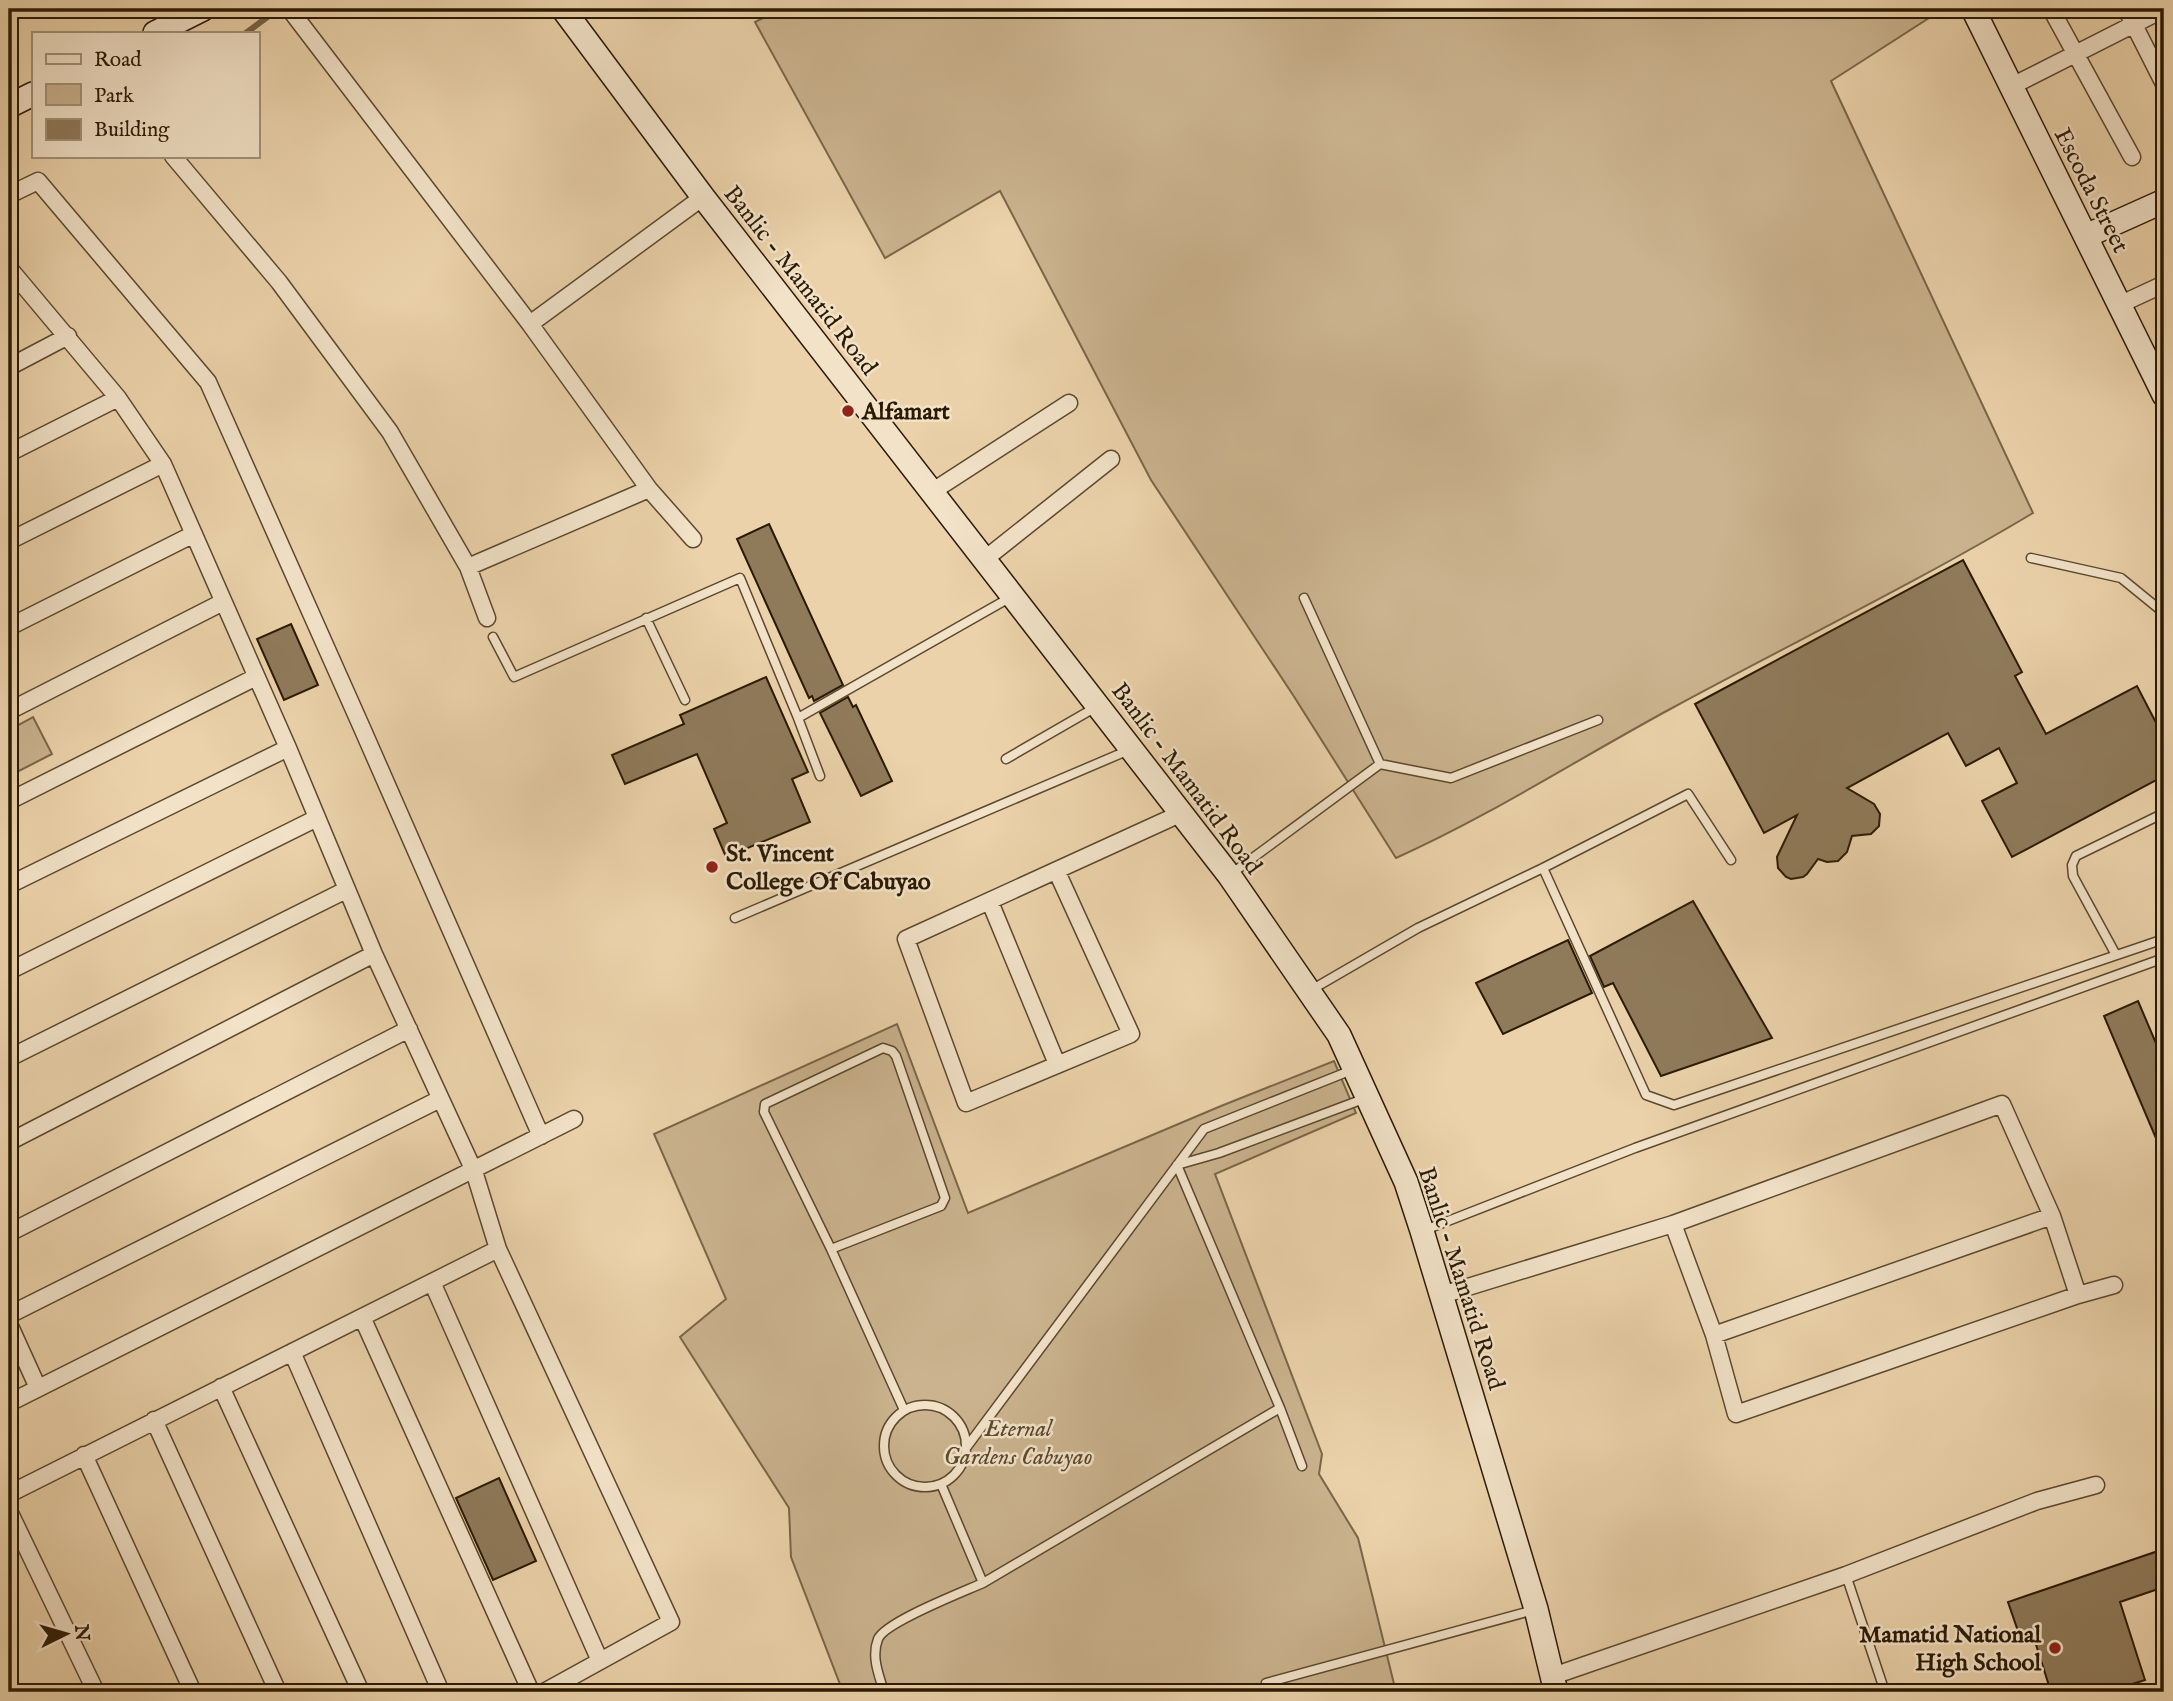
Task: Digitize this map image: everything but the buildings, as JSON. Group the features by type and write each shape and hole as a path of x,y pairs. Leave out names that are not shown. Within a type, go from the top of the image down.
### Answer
{"main road":[{"path":"157,32 203,9"},
{"name":"Banlic - Mamatid Road","path":"563,9 704,197 1229,875 1339,1035 1406,1182 1536,1609 1555,1684"},
{"name":"Escoda Street","path":"1973,9 2164,395"},
{"path":"9,106 32,94"},
{"path":"2086,236 2164,201"}],"street":[{"path":"2052,9 2132,157"},
{"path":"2126,9 2164,84"},
{"path":"2010,87 2164,9"},
{"path":"291,11 530,324 649,489 693,539"},
{"path":"175,158 279,282 390,432 468,567 487,618"},
{"path":"9,195 38,181 208,382 541,1136"},
{"path":"530,324 704,197"},
{"path":"11,274 118,398 163,464 288,748 374,954 474,1171 498,1248 671,1622 544,1692"},
{"path":"2121,304 2164,284"},
{"path":"9,367 68,337"},
{"path":"9,453 118,398"},
{"path":"933,491 1069,403"},
{"path":"985,559 1111,459"},
{"path":"9,541 163,464"},
{"path":"468,567 649,489"},
{"path":"9,627 194,534"},
{"path":"9,711 223,602"},
{"path":"9,801 256,677"},
{"path":"9,886 288,748"},
{"path":"1057,872 1131,1034 966,1103 906,939 1182,813"},
{"path":"9,971 317,818"},
{"path":"9,1058 346,890"},
{"path":"990,902 1057,1063"},
{"path":"9,1142 374,954"},
{"path":"9,1233 409,1029"},
{"path":"9,1315 440,1099"},
{"path":"1442,1294 1673,1224 2002,1104 2052,1216 2078,1295"},
{"path":"9,1403 574,1119"},
{"path":"1714,1335 2052,1216"},
{"path":"1673,1224 1714,1335 1736,1414 2078,1295 2114,1285"},
{"path":"9,1494 498,1248"},
{"path":"432,1282 600,1661"},
{"path":"362,1317 531,1692"},
{"path":"9,1324 38,1388"},
{"path":"292,1352 441,1692"},
{"path":"221,1387 361,1692"},
{"path":"154,1420 278,1692"},
{"path":"84,1455 193,1692"},
{"path":"1555,1684 2037,1502 2096,1485"},
{"path":"9,1511 96,1692"}],"lane":[{"path":"2031,558 2121,578 2164,613"},
{"path":"493,637 514,677 740,578 820,776"},
{"path":"798,718 1014,596"},
{"path":"1304,598 1380,764"},
{"path":"646,618 685,700"},
{"path":"1006,759 1098,705"},
{"path":"1229,875 1380,764 1451,778 1598,720"},
{"path":"735,918 1132,748"},
{"path":"1309,991 1418,928 1688,794 1731,860"},
{"path":"2116,955 2074,876 2073,865 2077,856 2164,813"},
{"path":"1543,868 1646,1095 1674,1105 2164,939"},
{"path":"1422,1231 1635,1148 2164,958"},
{"path":"831,1250 942,1206 944,1202 945,1198 897,1056 883,1048 765,1104 764,1112 904,1410"},
{"path":"966,1448 961,1426 946,1410 925,1405 904,1410 890,1424 884,1452 898,1478 908,1484 930,1488 951,1478 959,1469 966,1448 1204,1129 1353,1069"},
{"path":"1177,1165 1219,1153 1366,1098"},
{"path":"1177,1165 1302,1466"},
{"path":"884,1692 874,1661 878,1637 893,1624 983,1583 1279,1408"},
{"path":"941,1484 983,1583"},
{"path":"1846,1575 1885,1692"},
{"path":"1266,1683 1536,1609"}],"green space":[{"path":"782,9 1943,9 1831,81 2033,513 1900,588 1674,707 1502,805 1396,858 1293,695 1151,480 1000,191 885,258 755,22"},
{"path":"33,717 52,754 9,776 9,730"},
{"name":"Eternal Gardens Cabuyao","path":"897,1024 968,1213 1334,1061 1356,1113 1215,1174 1322,1454 1319,1474 1358,1538 1396,1692 843,1692 791,1557 789,1508 680,1337 726,1299 654,1134"}],"waterway":[{"path":"247,32 278,9"}],"place":[{"name":"Alfamart","path":"848,411"},
{"name":"St. Vincent College Of Cabuyao","path":"712,867"},
{"name":"Mamatid National High School","path":"2055,1648"}]}
